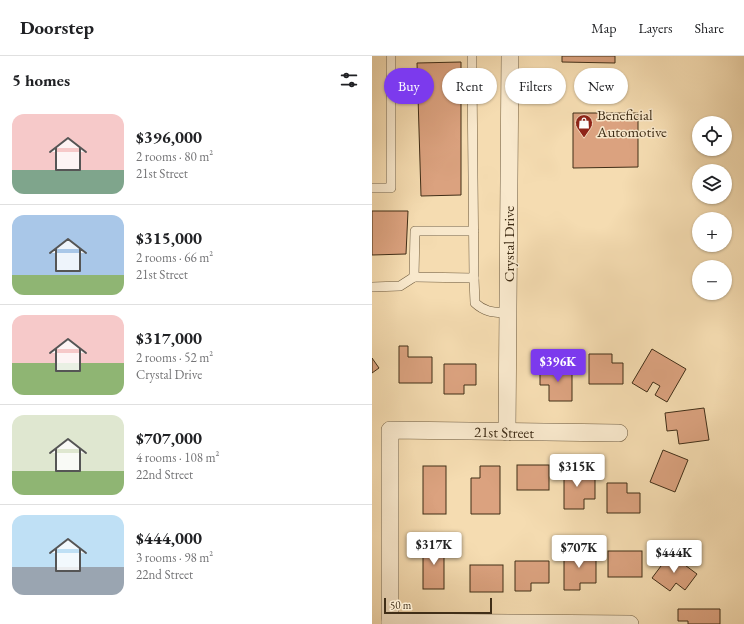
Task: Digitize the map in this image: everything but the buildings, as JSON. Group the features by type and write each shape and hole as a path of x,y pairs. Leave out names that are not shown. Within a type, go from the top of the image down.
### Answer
{"street":[{"name":"Crystal Drive","path":"507,432 510,56"},
{"name":"21st Street","path":"390,623 390,430 619,433"},
{"path":"390,623 630,624"}],"lane":[{"path":"372,188 392,188 392,56"},
{"path":"472,56 475,303 482,309 492,312 508,313"},
{"path":"414,277 415,231 474,232"},
{"path":"372,286 400,286 414,277 474,278"}],"place":[{"name":"Beneficial Automotive","path":"584,138"}]}
